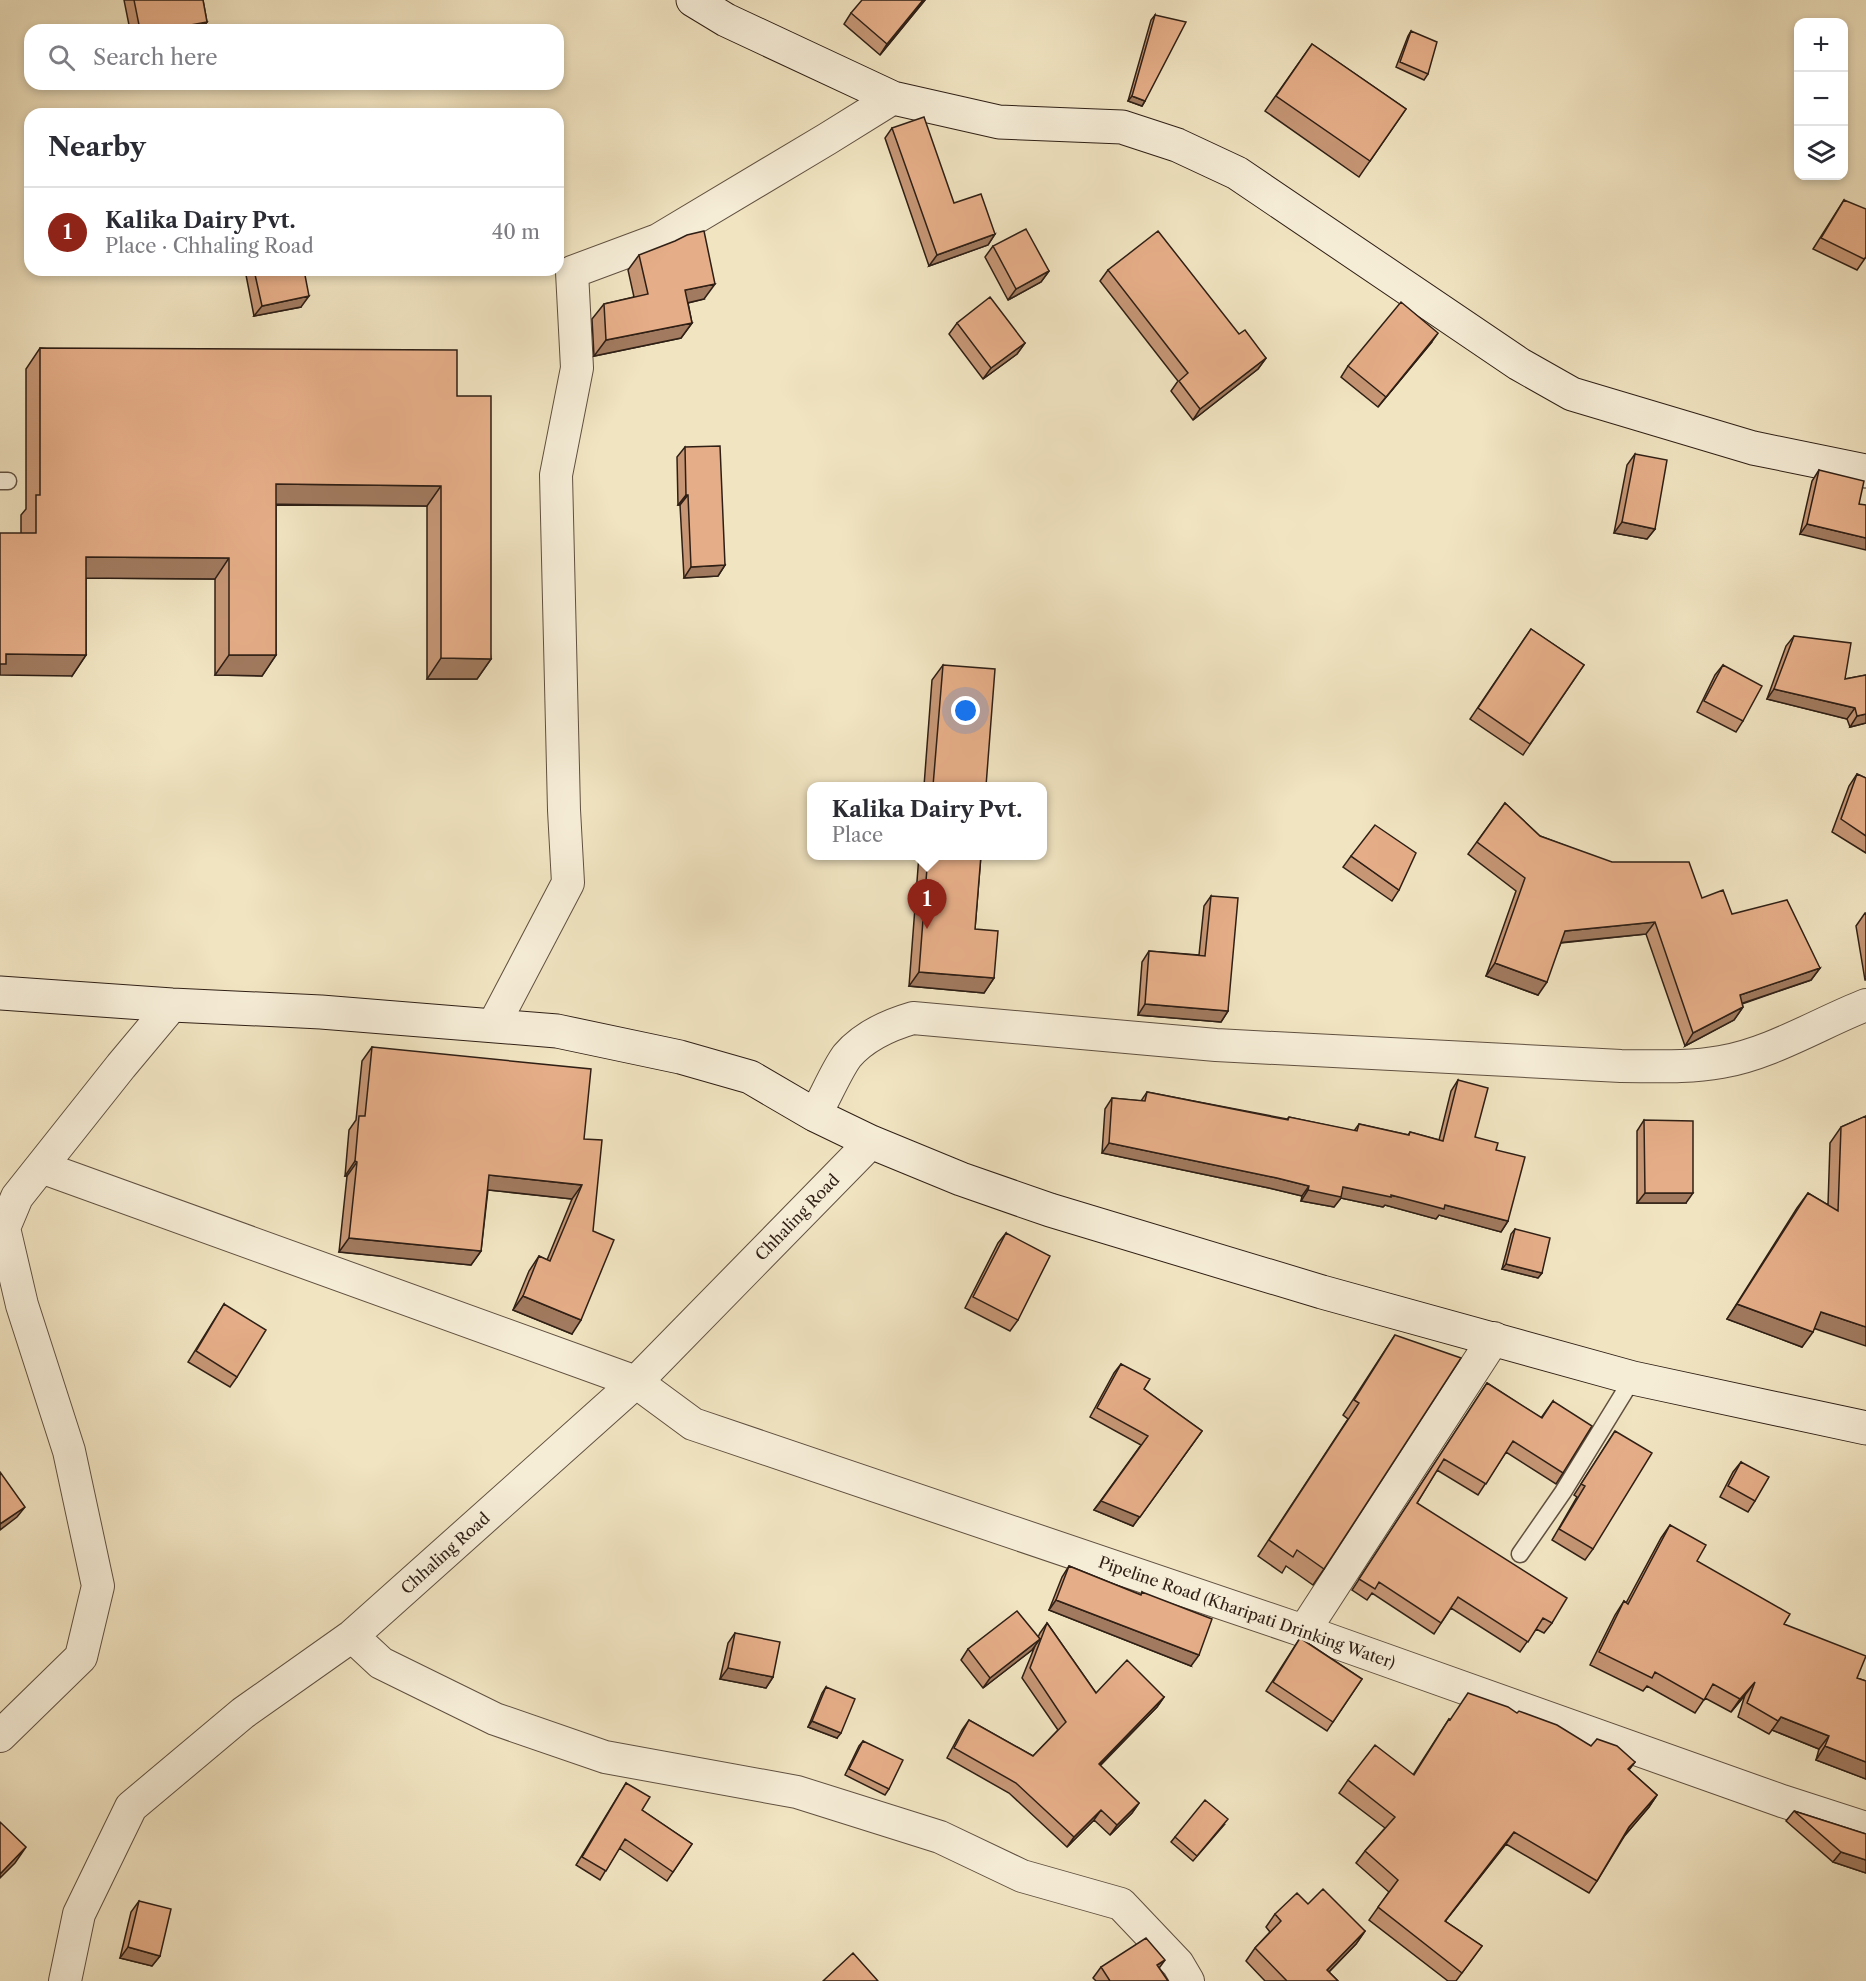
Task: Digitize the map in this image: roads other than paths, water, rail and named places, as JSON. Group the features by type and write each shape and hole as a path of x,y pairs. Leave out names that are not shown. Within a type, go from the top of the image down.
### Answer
{"main road":[{"path":"693,0 726,20 893,98 999,122 1122,127 1177,145 1237,173 1520,364 1572,394 1753,447 1866,471"},
{"path":"0,993 172,1005 321,1012 557,1032 680,1057 750,1077 815,1115 871,1142 961,1179 1050,1210 1322,1292 1633,1378 1866,1428"}],"street":[{"path":"493,1026 568,883 564,810 556,475 577,368 572,272 658,240 827,140 893,98"},
{"path":"0,1736 81,1657 98,1586 69,1450 22,1305 4,1228 8,1195 41,1167 120,1066 172,1005"},
{"path":"815,1115 848,1056 870,1036 890,1025 913,1018 1228,1045 1621,1066 1685,1066 1722,1062 1744,1056 1866,1005"},
{"name":"Chhaling Road","path":"65,1981 79,1914 131,1807 243,1713 352,1636 636,1382 871,1142"},
{"name":"Pipeline Road (Kharipati Drinking Water)","path":"41,1167 636,1382 693,1424 1304,1631 1782,1801 1866,1828"},
{"path":"1304,1631 1494,1338"},
{"path":"352,1636 381,1663 495,1719 605,1757 797,1792 940,1837 1022,1876 1121,1904 1178,1964 1188,1981"}],"lane":[{"path":"1520,1554 1563,1492 1633,1378"}],"place":[{"name":"Kalika Dairy Pvt.","path":"927,929"}]}
